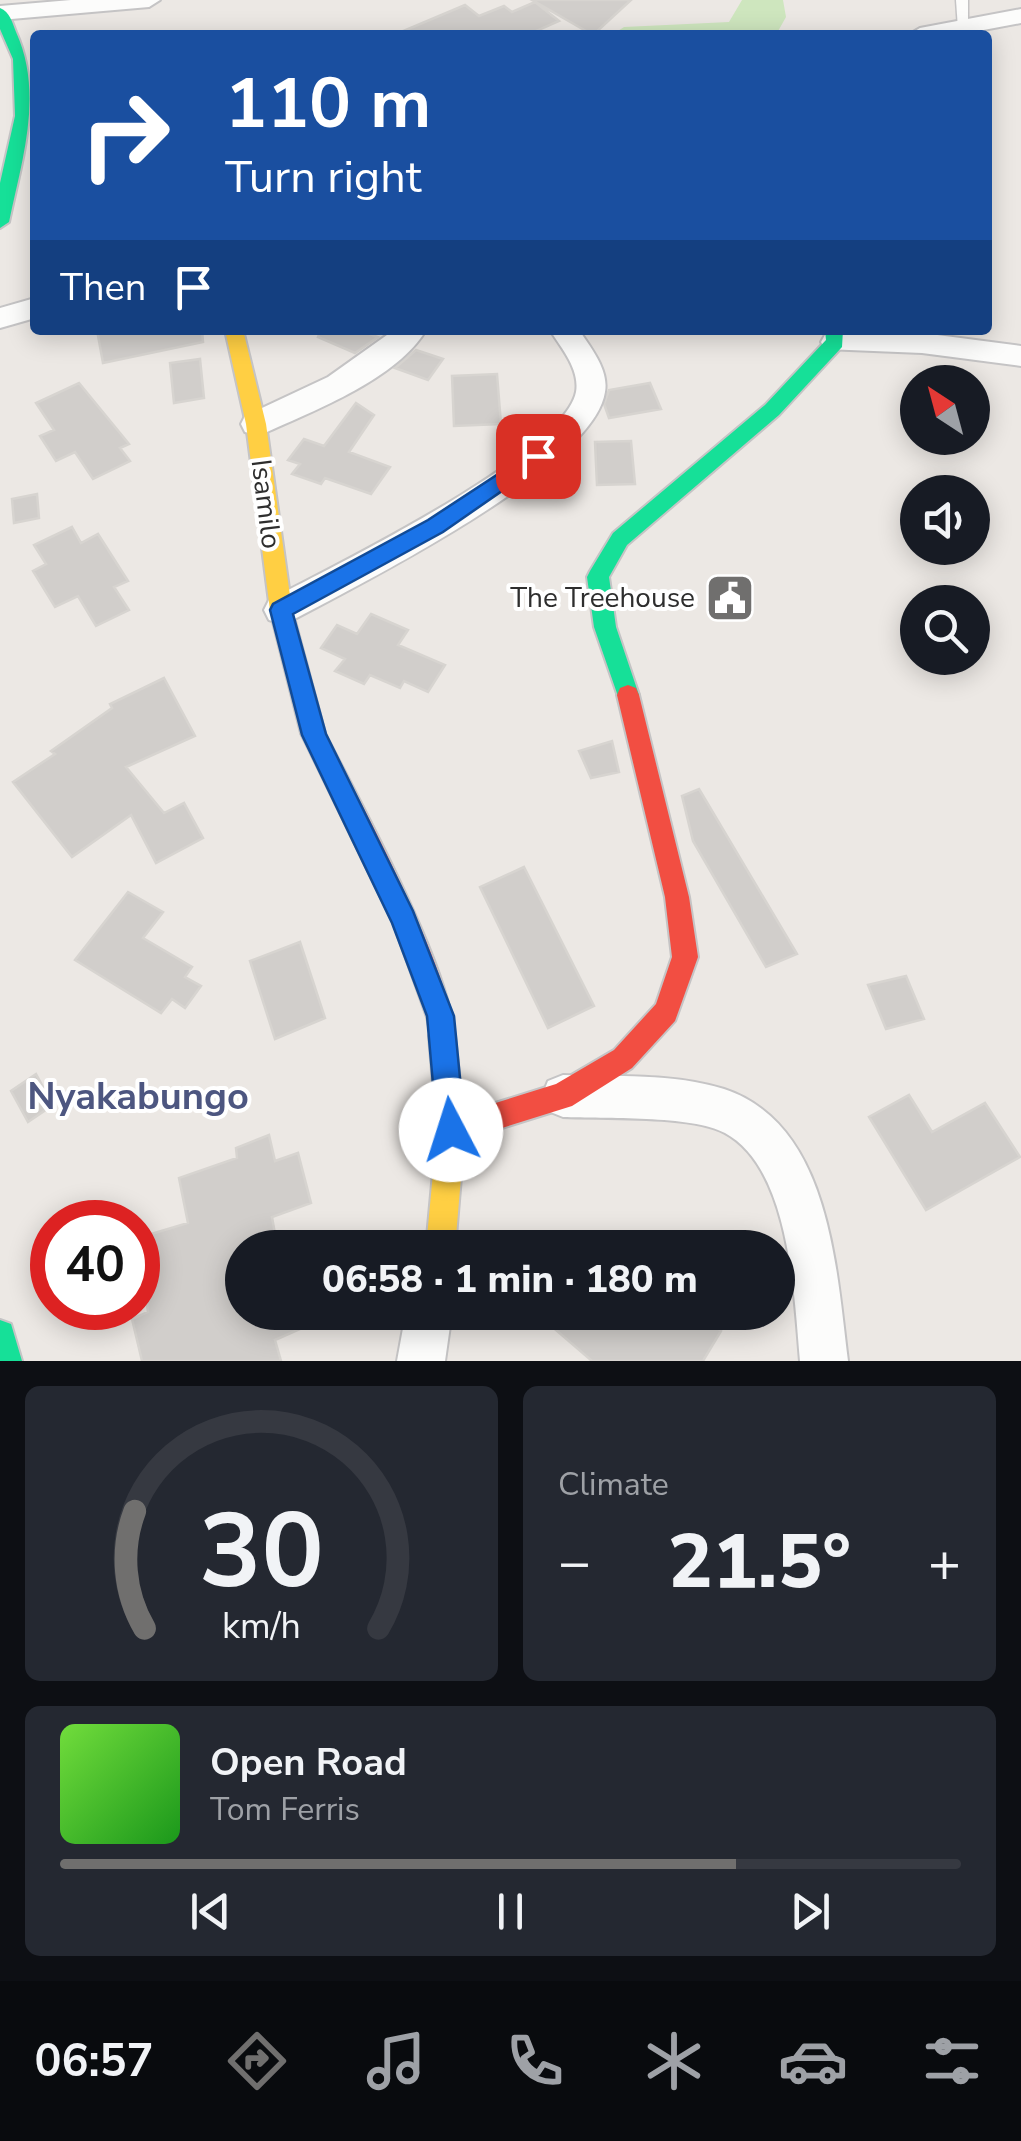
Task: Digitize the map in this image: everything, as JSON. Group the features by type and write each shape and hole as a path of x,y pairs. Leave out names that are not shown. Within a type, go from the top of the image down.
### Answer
{"street":[{"path":"0,222 23,116 22,59 0,12 149,0"},
{"path":"957,30 1021,16"},
{"path":"0,318 30,309"},
{"name":"Isamilo","path":"235,335 256,424 281,610 314,735 404,920 440,1016 451,1130 442,1230"},
{"path":"256,424 368,368 406,335"},
{"path":"281,610 436,526 566,435 590,398 590,372 567,335"},
{"path":"451,1130 562,1096 624,1059 666,1012 685,957 677,898 650,778 633,710 605,627 598,577 620,539 772,410 834,336 1021,356"},
{"path":"562,1096 704,1105 740,1116 765,1138 794,1190 810,1248 824,1361"},
{"path":"420,1361 426,1330"},
{"path":"0,1335 7,1361"}],"lane":[{"path":"962,0 964,29"}],"green space":[{"path":"742,0 783,0 786,17 779,30 620,30 624,27 729,22"}],"building":[{"path":"532,0 631,0 598,30 584,30"},
{"path":"535,2 559,21 538,30 406,30 465,5 479,16 504,6 512,12"},
{"path":"98,335 202,335 203,342 103,363"},
{"path":"372,335 378,337 355,353 318,337"},
{"path":"416,350 443,359 428,380 395,368"},
{"path":"200,359 204,398 174,403 170,363"},
{"path":"497,374 501,424 454,426 452,376"},
{"path":"79,383 129,444 120,448 130,461 93,479 75,452 56,461 40,436 54,430 36,403"},
{"path":"650,383 661,409 609,418 604,404 609,390"},
{"path":"356,403 374,415 349,452 390,467 371,494 325,478 321,484 292,474 300,464 288,460 304,439 324,446"},
{"path":"631,441 635,484 597,485 595,442"},
{"path":"37,494 39,518 14,523 12,499"},
{"path":"72,527 81,543 98,534 128,581 114,587 129,610 96,626 78,596 55,607 33,571 46,564 34,545"},
{"path":"371,614 408,630 398,645 445,665 428,692 404,681 400,688 370,675 364,684 335,671 345,659 321,648 337,625 357,634"},
{"path":"164,678 195,736 126,767 164,813 184,803 203,838 156,863 131,815 72,857 13,782 55,754 51,751 112,708 110,704"},
{"path":"612,741 619,772 591,778 579,751"},
{"path":"699,789 797,954 766,967 693,841 682,796"},
{"path":"524,867 594,1006 548,1028 480,887"},
{"path":"128,892 163,912 143,938 192,967 185,977 201,986 185,1008 172,999 161,1013 75,960"},
{"path":"300,942 325,1018 275,1039 250,961"},
{"path":"906,976 924,1019 886,1029 868,985"},
{"path":"36,1074 53,1105 28,1122 11,1091"},
{"path":"909,1095 932,1132 985,1103 1020,1157 926,1210 869,1117"},
{"path":"269,1135 275,1161 298,1153 311,1203 272,1217 274,1230 225,1230 225,1330 298,1330 275,1340 281,1361 142,1361 135,1330 160,1330 160,1231 188,1223 179,1178 237,1158 236,1148"},
{"path":"556,1330 721,1331 703,1361 592,1361"}],"traffic: fast":[{"path":"0,12 21,59 23,116 0,222"},
{"path":"628,695 605,627 598,577 620,539 772,410 835,342 834,335"},
{"path":"0,1335 7,1361"}],"traffic: slow":[{"path":"235,335 256,424 281,610 313,733"},
{"path":"442,1036 451,1130 442,1230"}],"traffic: jam":[{"path":"451,1130 562,1096 623,1059 666,1012 685,957 677,897 628,695"},
{"path":"313,733 404,919 440,1017 442,1036"}],"place":[{"name":"The Treehouse","path":"730,598"}],"district":[{"name":"Nyakabungo","path":"138,1096"}],"route":[{"path":"451,1130 440,1016 404,920 314,735 281,610 436,526 538,456"}]}
